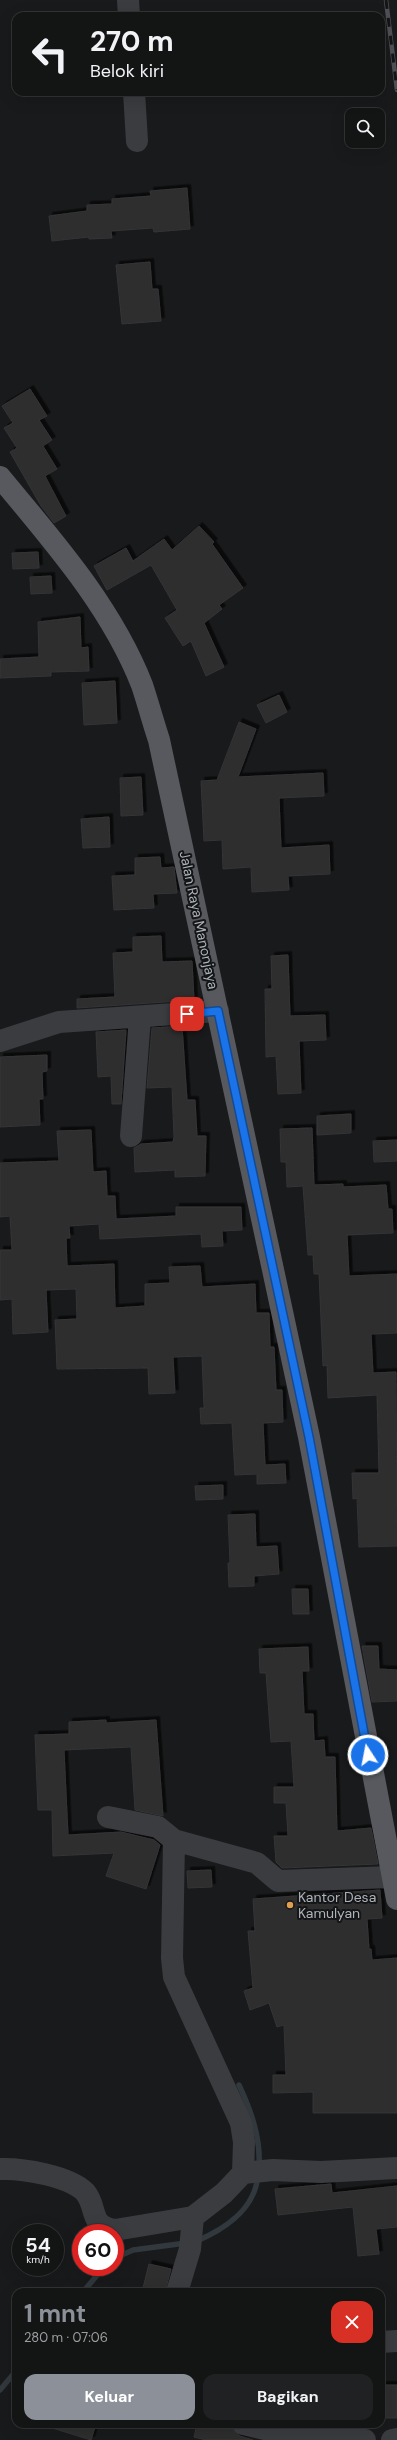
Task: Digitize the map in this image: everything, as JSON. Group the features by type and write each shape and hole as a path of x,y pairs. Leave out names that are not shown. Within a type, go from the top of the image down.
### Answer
{"main road":[{"name":"Jalan Raya Manonjaya","path":"0,477 64,553 112,624 141,684 159,740 171,788 309,1437 397,1898"}],"street":[{"path":"128,0 129,12"},
{"path":"134,96 137,141"},
{"path":"0,1041 52,1023 218,1011"},
{"path":"131,1136 140,1017"},
{"path":"108,1817 158,1827 174,1840 256,1863 278,1880 393,1877"},
{"path":"174,1840 172,1958 174,1977 241,2123 244,2142 243,2173"},
{"path":"178,2288 191,2234 224,2193 243,2173 273,2170 322,2172 397,2168"},
{"path":"0,2169 54,2177 76,2185 85,2193 97,2221 107,2229 191,2234"},
{"path":"385,2342 397,2341"},
{"path":"245,2428 290,2434 365,2440"},
{"path":"392,2440 397,2439"}],"building":[{"path":"187,188 190,229 154,232 153,228 111,231 112,238 89,239 89,237 52,241 49,216 87,211 87,205 112,204 112,199 151,196 150,191"},
{"path":"150,262 152,289 158,289 161,321 122,324 116,265"},
{"path":"30,389 47,416 39,420 52,440 43,446 57,469 45,476 66,516 54,523 41,506 10,452 17,448 4,428 13,423 2,406"},
{"path":"199,526 214,542 212,544 243,588 219,605 222,609 204,623 224,667 206,676 191,641 183,646 165,618 177,610 151,565 107,590 94,566 126,548 133,561 164,539 172,550"},
{"path":"38,552 39,568 13,569 12,553"},
{"path":"51,576 52,593 31,594 30,577"},
{"path":"80,617 81,648 88,647 89,671 51,672 51,676 0,678 0,659 39,657 38,622"},
{"path":"115,681 117,723 84,725 82,683"},
{"path":"279,695 287,712 266,723 257,705"},
{"path":"239,722 256,729 238,777 323,773 324,796 279,798 281,848 329,845 330,874 288,876 289,890 252,892 251,867 223,869 222,840 204,841 201,781 217,780"},
{"path":"141,777 143,815 121,816 120,778"},
{"path":"109,817 110,847 83,848 81,819"},
{"path":"160,857 161,868 174,867 177,893 153,894 154,908 114,910 112,876 135,875 135,858"},
{"path":"161,936 162,962 192,961 194,1000 77,1008 77,999 115,997 113,953 133,952 133,937"},
{"path":"288,955 290,1016 325,1015 326,1040 299,1041 301,1093 278,1094 276,1056 266,1057 265,989 272,989 271,956"},
{"path":"182,1026 187,1100 195,1100 197,1136 206,1136 205,1176 175,1177 175,1170 135,1172 134,1148 141,1144 173,1142 174,1137 172,1087 147,1088 152,1028"},
{"path":"126,1030 121,1104 112,1104 111,1076 98,1077 96,1032"},
{"path":"47,1055 47,1071 42,1072 43,1099 39,1099 40,1125 0,1127 0,1057"},
{"path":"351,1114 351,1133 317,1135 317,1116"},
{"path":"312,1128 314,1185 343,1184 343,1187 386,1185 388,1209 392,1209 393,1233 347,1235 349,1276 397,1274 397,1333 371,1334 373,1373 396,1372 397,1546 359,1547 357,1498 353,1499 352,1473 379,1473 377,1395 328,1398 327,1365 323,1366 319,1274 314,1274 313,1255 308,1255 303,1186 287,1187 286,1162 281,1162 280,1129"},
{"path":"91,1130 93,1172 106,1171 107,1196 115,1196 116,1219 176,1216 176,1207 241,1207 242,1230 222,1231 223,1246 202,1247 201,1234 100,1239 99,1224 69,1226 70,1238 66,1238 67,1266 114,1264 115,1308 145,1306 145,1284 170,1283 169,1267 200,1266 202,1287 255,1284 256,1313 269,1313 270,1347 274,1347 276,1390 282,1390 283,1422 263,1423 265,1465 285,1464 286,1483 257,1484 257,1474 235,1475 232,1423 201,1424 200,1408 204,1408 202,1356 173,1357 175,1393 149,1394 148,1368 57,1369 55,1320 77,1319 76,1289 46,1290 48,1332 13,1334 12,1299 0,1300 0,1250 12,1250 10,1216 0,1217 0,1163 59,1161 57,1131"},
{"path":"397,1140 397,1161 374,1162 373,1141"},
{"path":"223,1485 223,1499 196,1500 195,1486"},
{"path":"255,1514 256,1547 277,1546 279,1574 254,1576 254,1586 229,1587 228,1563 230,1563 228,1515"},
{"path":"292,1589 308,1589 309,1614 293,1614"},
{"path":"362,1646 378,1646 379,1669 397,1670 397,1701 372,1702"},
{"path":"308,1647 309,1671 302,1671 304,1714 313,1714 314,1741 324,1740 325,1757 335,1757 337,1831 371,1828 378,1864 282,1868 276,1862 274,1836 288,1836 286,1803 274,1803 274,1787 294,1787 291,1741 271,1742 266,1673 260,1673 259,1649"},
{"path":"106,1720 106,1723 156,1720 163,1816 135,1810 131,1747 64,1750 68,1835 121,1832 154,1840 160,1845 146,1889 106,1876 114,1853 53,1856 52,1810 38,1810 35,1735 69,1734 69,1722"},
{"path":"211,1870 212,1887 188,1888 187,1871"},
{"path":"380,1890 382,1918 367,1919 369,1949 371,1949 372,1960 397,1958 397,2113 313,2113 313,2092 273,2093 273,2075 286,2075 284,2025 277,2027 269,2003 250,2010 244,1991 253,1988 248,1931 255,1931 253,1899"},
{"path":"331,2184 332,2193 397,2186 397,2227 376,2229 379,2254 358,2256 353,2207 278,2215 275,2189"},
{"path":"149,2264 171,2269 166,2288 143,2288"},
{"path":"385,2385 397,2385 397,2418 385,2418"},
{"path":"52,2428 95,2428 91,2440"},
{"path":"196,2428 228,2428 232,2429 240,2436 253,2440 206,2440 194,2437"}],"waterway":[{"path":"239,2085 257,2135 259,2167"},
{"path":"197,2241 218,2231 237,2217 251,2198 256,2187 258,2175"},
{"path":"124,2254 133,2250 186,2243"},
{"path":"86,2288 96,2276"},
{"path":"0,2390 12,2376"}],"railway":[{"path":"386,0 397,90"}],"place":[{"name":"Kantor Desa Kamulyan","path":"290,1905"}],"route":[{"path":"187,1014 218,1011 309,1437 368,1755"}]}
